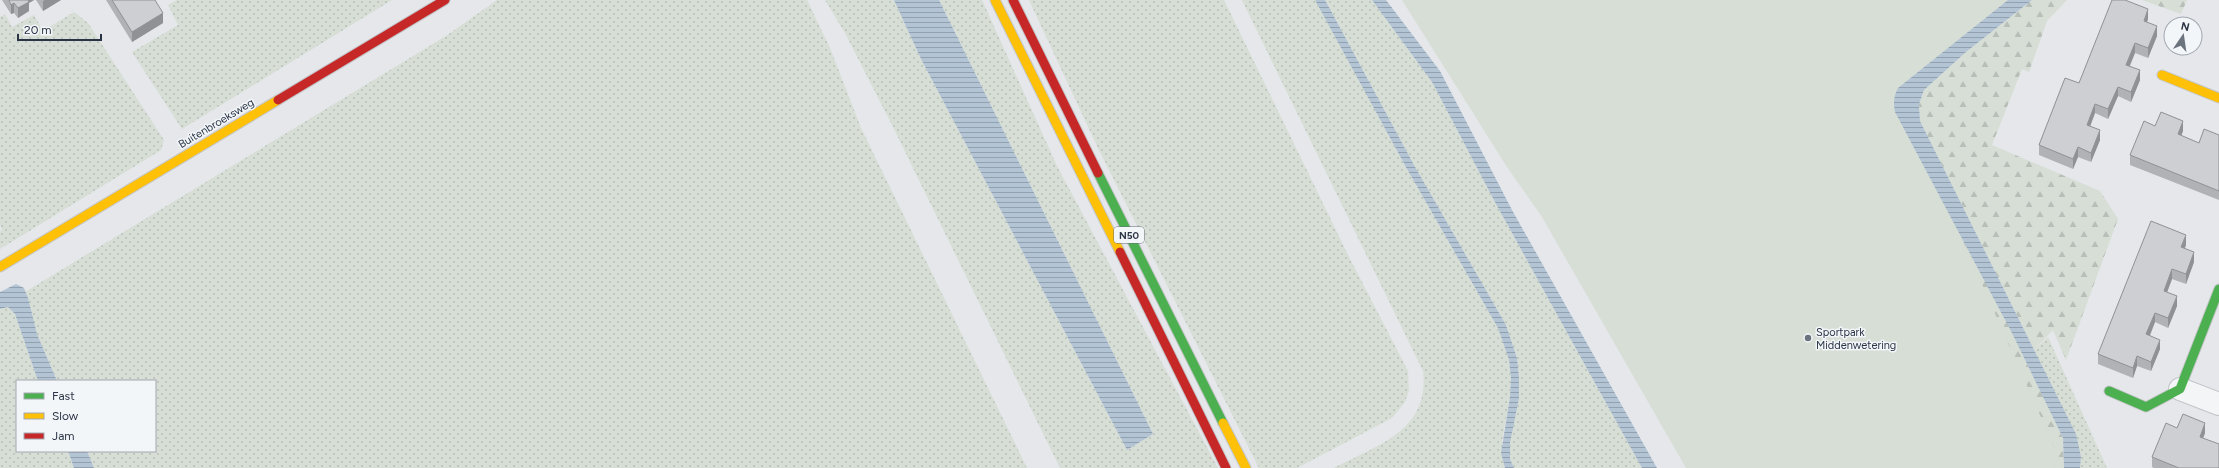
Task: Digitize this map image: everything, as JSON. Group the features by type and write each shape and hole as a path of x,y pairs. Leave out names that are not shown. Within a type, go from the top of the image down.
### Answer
{"main road":[{"name":"Buitenbroeksweg","path":"0,267 445,0"},
{"name":"N50","path":"995,0 1226,468"},
{"name":"N50","path":"1013,0 1067,112 1246,468"},
{"path":"2162,75 2219,98"},
{"path":"2109,392 2146,407 2180,389 2219,288"}],"street":[{"path":"2180,389 2219,404"}],"green space":[{"path":"177,0 392,0 182,129 132,52 178,25 168,5"},
{"path":"497,0 807,0 830,48 861,128 1027,468 94,468 87,452 156,452 156,380 57,380 37,334 25,292 446,36"},
{"path":"825,0 894,0 921,59 1127,450 1153,434 939,0 982,0 1057,166 1218,468 1060,468 892,125 845,33"},
{"path":"1029,0 1224,0 1349,257 1408,371 1409,390 1405,402 1392,418 1297,468 1259,468 1097,146"},
{"path":"1242,0 1315,0 1324,15 1407,169 1498,328 1509,360 1511,378 1510,397 1502,441 1503,461 1505,468 1334,468 1383,443 1409,422 1418,408 1423,391 1423,371"},
{"path":"1325,0 1372,0 1432,82 1496,204 1642,468 1514,468 1510,459 1510,443 1519,377 1517,358 1506,325 1414,165"},
{"name":"Sportpark Middenwetering","path":"1402,0 2022,0 1900,99 2059,458 2053,468 1686,468 1542,217 1507,167"},
{"path":"2032,0 2067,0 2047,21 2029,72 2022,69 1992,145 2100,191 2118,219 2066,360 2053,330 2034,350 1920,121 1919,104 1924,90 1966,52"},
{"path":"2142,0 2187,0 2181,14"},
{"path":"74,12 88,23 164,140 161,150 0,249 0,231 2,230 0,224 0,17 5,14 12,27 34,15 43,31"},
{"path":"1898,88 2063,438 2064,468 2045,468 1856,96"},
{"path":"8,307 15,314 38,380 16,380 16,452 68,452 74,468 0,468 0,309"},
{"path":"2048,337 2107,468 2080,468 2081,457 2034,350"}],"water":[{"path":"894,0 939,0 1153,434 1127,450 921,59"},
{"path":"1315,0 1325,0 1414,165 1506,325 1517,358 1519,377 1519,398 1510,443 1510,459 1514,468 1505,468 1501,453 1510,397 1511,378 1509,360 1498,328 1407,169"},
{"path":"1372,0 1386,0 1440,71 1512,210 1657,468 1642,468 1496,204 1432,82"},
{"path":"2008,0 2032,0 1966,52 1924,90 1919,104 1920,121 2076,434 2081,457 2080,468 2064,468 2063,438 2012,333 1894,108 1894,99 1898,88"},
{"path":"16,284 24,288 37,334 57,380 38,380 15,314 8,307 0,309 0,292"},
{"path":"68,452 87,452 94,468 74,468"}],"building":[{"path":"9,0 28,0 29,2 18,8 14,3 11,5"},
{"path":"112,0 155,0 163,13 132,32"},
{"path":"2112,0 2125,0 2148,9 2144,21 2157,26 2148,48 2135,43 2126,65 2140,70 2131,92 2118,87 2108,109 2095,104 2087,125 2100,130 2091,153 2078,147 2073,159 2039,145 2065,78 2079,83"},
{"path":"2161,112 2183,121 2178,134 2199,143 2204,129 2219,135 2219,191 2130,155 2144,121 2155,126"},
{"path":"2151,221 2186,235 2181,247 2194,252 2186,274 2172,269 2164,291 2177,296 2168,318 2155,313 2146,334 2160,340 2151,362 2137,356 2133,368 2098,354"},
{"path":"2183,414 2205,423 2200,437 2219,444 2219,468 2179,468 2152,457 2166,423 2177,428"}],"traffic: fast":[{"path":"1098,173 1223,423"},
{"path":"2109,391 2146,407 2180,389 2219,289"}],"traffic: slow":[{"path":"995,0 1120,252"},
{"path":"2162,75 2219,98"},
{"path":"0,267 278,100"},
{"path":"1223,423 1246,468"}],"traffic: jam":[{"path":"278,100 445,0"},
{"path":"1013,0 1098,173"},
{"path":"1120,252 1226,468"}],"place":[{"name":"Sportpark Middenwetering","path":"1808,338"}]}
